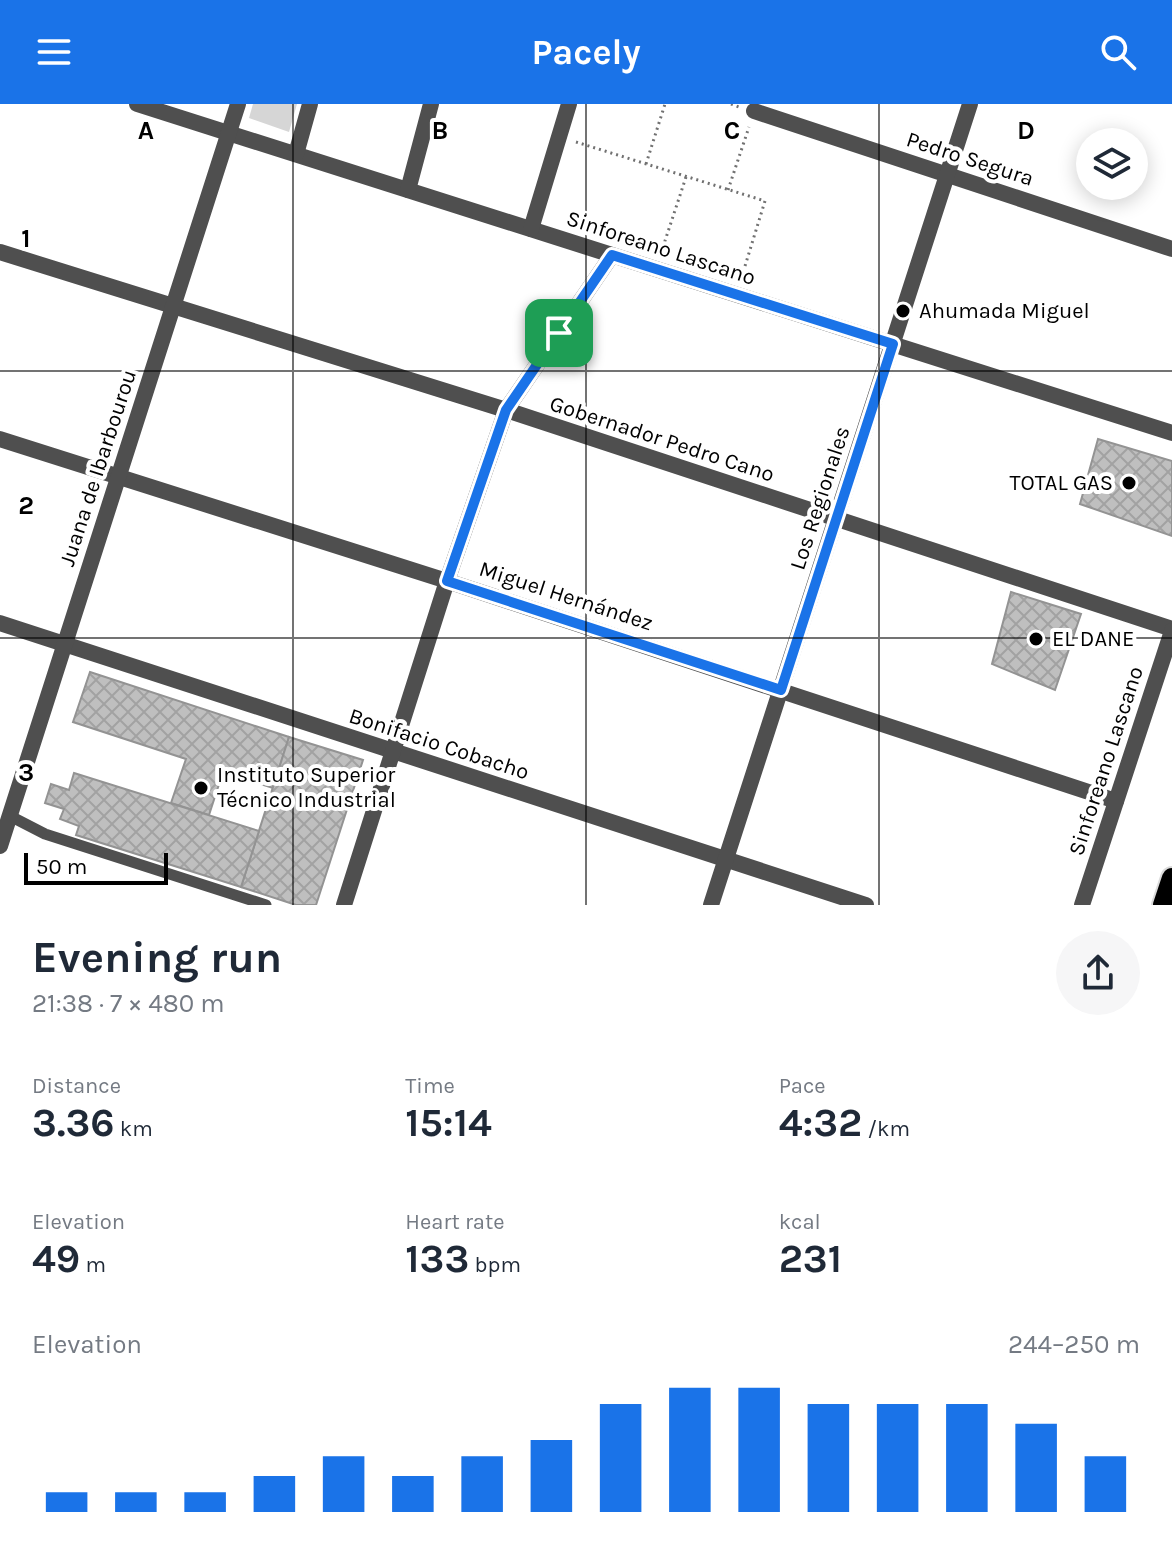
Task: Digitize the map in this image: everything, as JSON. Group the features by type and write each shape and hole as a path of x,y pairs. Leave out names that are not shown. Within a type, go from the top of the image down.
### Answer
{"main road":[{"path":"1163,905 1172,878"}],"street":[{"name":"Sinforeano Lascano","path":"137,104 1172,433"},
{"name":"Juana de Ibarbourou","path":"0,846 5,814 65,645 238,104"},
{"path":"296,154 310,104"},
{"path":"408,190 431,104"},
{"path":"531,229 569,104"},
{"name":"Los Regionales","path":"711,905 970,104"},
{"name":"Pedro Segura","path":"754,111 1172,249"},
{"name":"Gobernador Pedro Cano","path":"0,252 506,410 1172,630"},
{"path":"344,905 447,581 506,410 612,255"},
{"name":"Miguel Hernández","path":"0,439 447,581 1116,801"},
{"name":"Bonifacio Cobacho","path":"0,623 866,905"},
{"name":"Sinforeano Lascano","path":"1082,905 1172,630"}],"lane":[{"path":"5,814 45,834 266,905"}],"path":[{"path":"646,164 665,104"},
{"path":"728,190 754,111"},
{"path":"559,137 765,201 736,294"},
{"path":"656,269 686,177"}],"shaded area":[{"path":"253,104 297,104 289,132 249,118"}],"building":[{"name":"TOTAL GAS","path":"1098,439 1172,461 1172,536 1080,504"},
{"name":"EL DANE","path":"1011,592 1081,614 1055,690 992,664"},
{"path":"90,672 289,737 273,788 223,772 209,815 171,803 186,759 73,722"},
{"path":"289,737 363,760 316,905 296,905 241,887"},
{"path":"74,773 259,831 241,887 76,835 79,826 60,819 64,809 45,803 51,784 69,790"}],"place":[{"name":"Ahumada Miguel","path":"903,311"},
{"name":"TOTAL GAS","path":"1129,483"},
{"name":"EL DANE","path":"1036,639"},
{"name":"Instituto Superior Técnico Industrial","path":"201,788"}],"route":[{"path":"612,255 893,344 781,690 447,581 506,410 559,333 612,255"}]}
